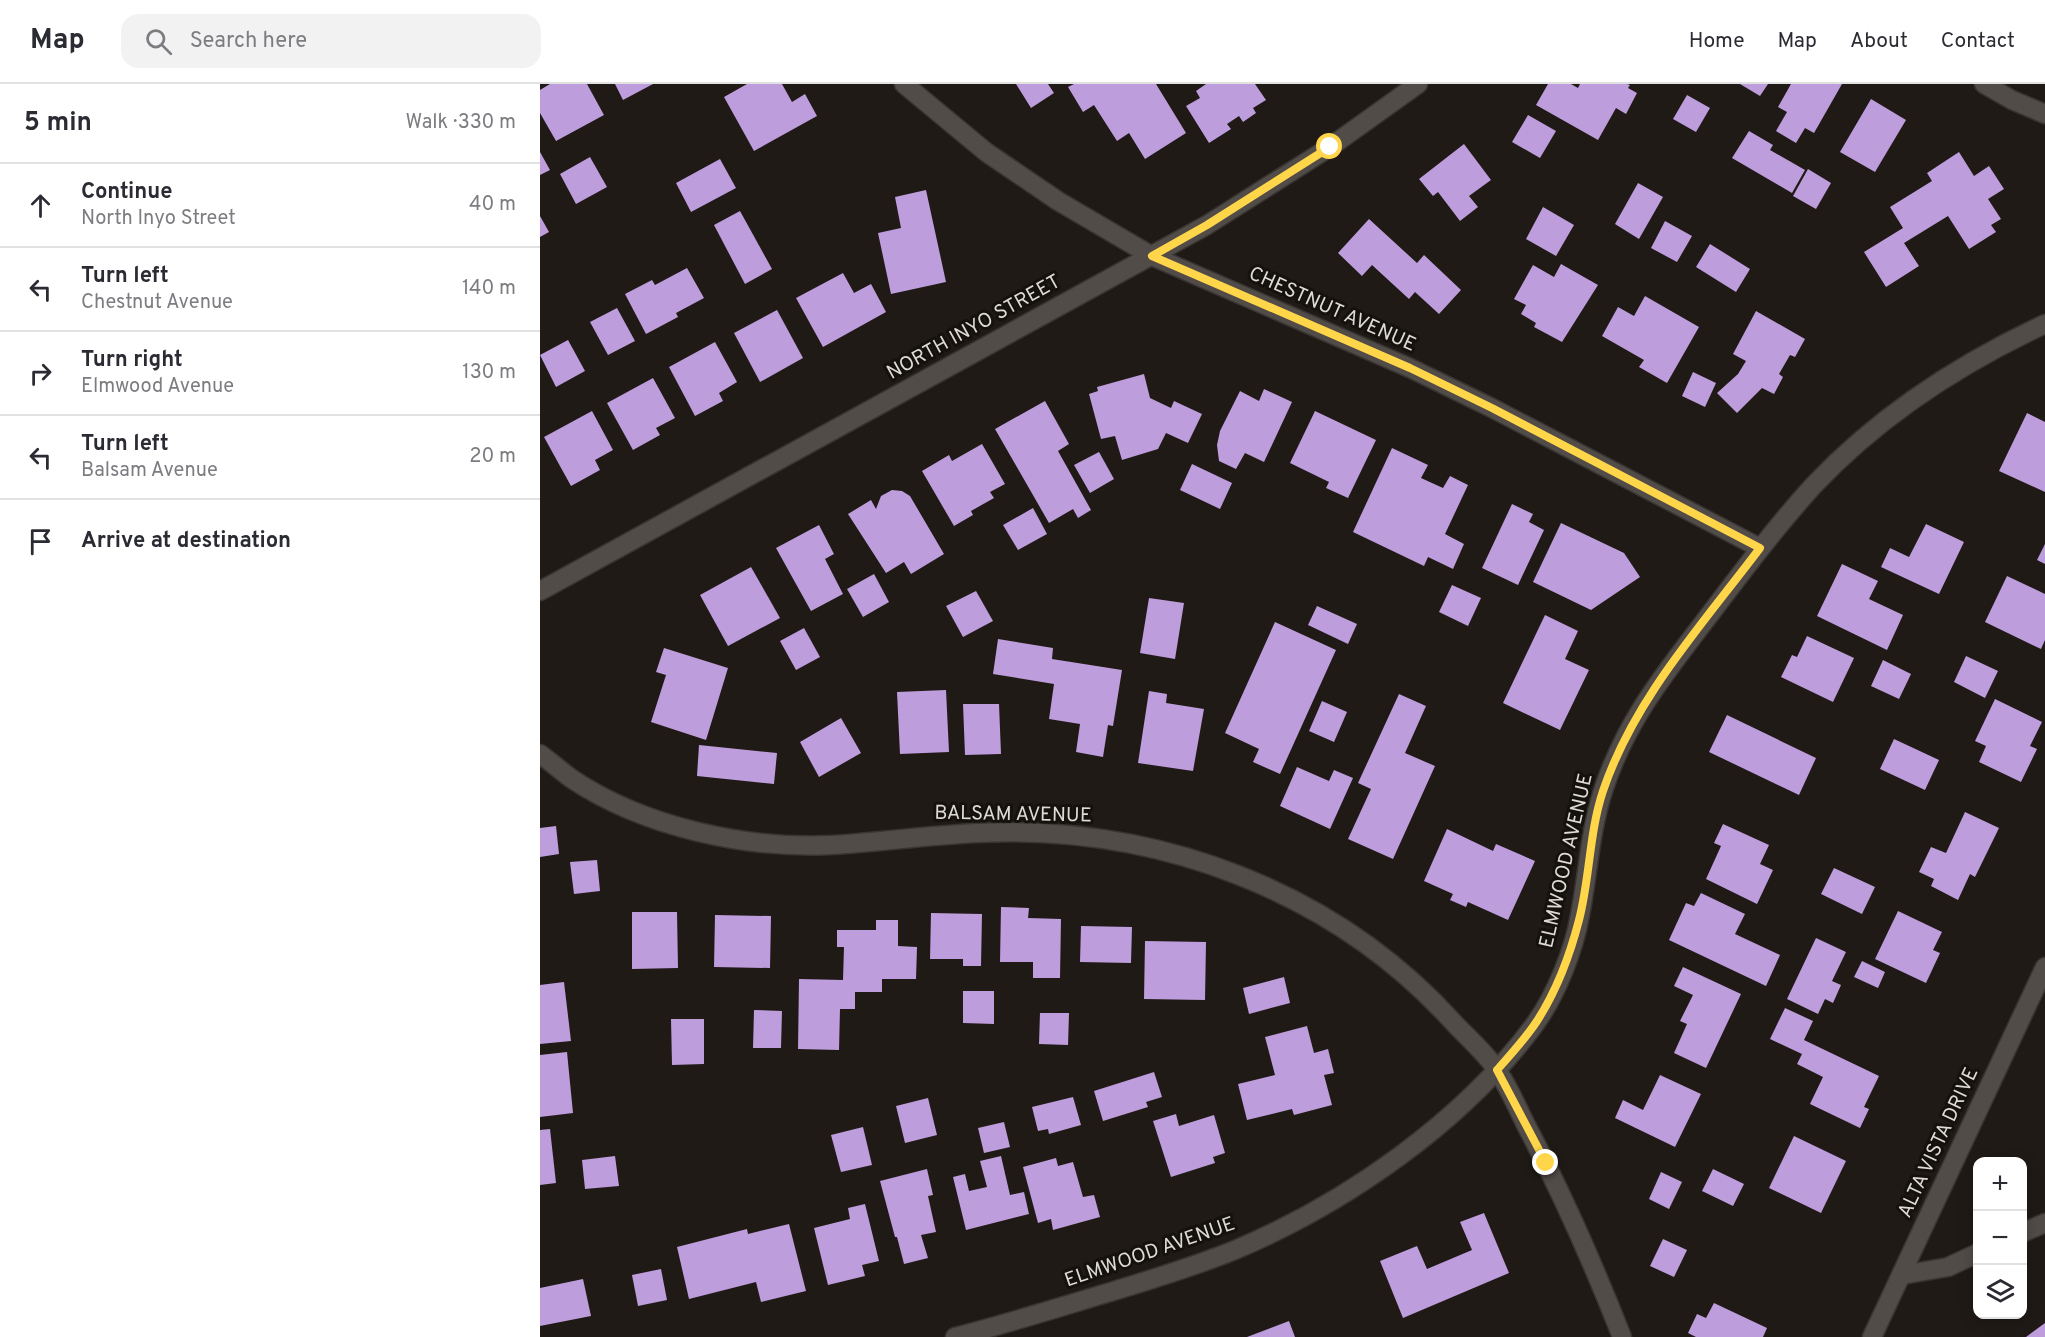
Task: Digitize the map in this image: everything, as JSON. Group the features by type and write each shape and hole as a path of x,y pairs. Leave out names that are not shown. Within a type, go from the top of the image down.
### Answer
{"street":[{"name":"CHESTNUT AVENUE","path":"904,84 986,152 1058,201 1152,256 1410,368 1492,408 1760,548"},
{"name":"NORTH INYO STREET","path":"540,591 1207,225 1330,147 1418,84"},
{"path":"1984,84 2012,100 2045,114"},
{"name":"ELMWOOD AVENUE","path":"955,1337 1169,1274 1235,1250 1298,1220 1370,1177 1437,1127 1497,1070 1537,1021 1563,972 1580,919 1590,844 1603,792 1622,742 1648,696 1760,548 1814,485 1871,432 1932,386 1999,345 2045,324"},
{"name":"BALSAM AVENUE","path":"540,754 572,779 611,801 662,821 717,836 773,844 830,845 913,836 984,832 1066,834 1128,842 1208,863 1276,890 1339,925 1389,962 1436,1003 1497,1070 1551,1173 1591,1260 1622,1337"},
{"name":"ALTA VISTA DRIVE","path":"1872,1337 2045,967"},
{"path":"2027,1231 2045,1223"},
{"path":"1902,1275 1948,1267 1973,1255"}],"building":[{"path":"550,84 587,84 604,115 556,141 540,113 540,90"},
{"path":"615,84 653,84 623,100"},
{"path":"747,84 782,84 792,102 805,94 817,116 754,151 724,97"},
{"path":"1016,84 1048,84 1054,93 1031,108"},
{"path":"1074,84 1156,84 1186,133 1145,159 1129,133 1117,141 1094,105 1083,112 1068,87"},
{"path":"1206,84 1255,84 1266,100 1253,108 1256,113 1243,122 1239,116 1227,124 1231,129 1209,143 1186,106 1200,98 1196,91"},
{"path":"1548,84 1571,84 1578,88 1580,84 1627,84 1630,85 1628,88 1637,93 1626,114 1616,108 1598,140 1536,105"},
{"path":"1740,84 1768,84 1760,96"},
{"path":"1791,84 1842,84 1814,133 1805,128 1796,143 1776,131 1787,112 1778,107"},
{"path":"1687,95 1710,108 1696,132 1673,119"},
{"path":"1871,99 1906,120 1875,172 1840,152"},
{"path":"1528,115 1556,131 1540,158 1512,142"},
{"path":"1749,131 1773,145 1770,150 1805,170 1792,193 1732,158"},
{"path":"1464,144 1491,180 1469,196 1478,207 1460,221 1438,192 1433,196 1419,179"},
{"path":"540,152 550,170 540,175"},
{"path":"1959,152 1974,176 1989,166 2004,189 1988,199 2001,219 1991,225 1996,232 1969,249 1948,216 1904,243 1919,266 1886,287 1864,252 1903,228 1890,207 1932,181 1927,173"},
{"path":"590,157 607,187 576,204 560,174"},
{"path":"720,159 736,188 691,212 676,183"},
{"path":"1808,169 1831,183 1816,209 1793,196"},
{"path":"1638,183 1663,197 1639,239 1615,224"},
{"path":"926,190 946,282 891,294 878,233 901,228 895,197"},
{"path":"1543,207 1574,225 1556,256 1526,239"},
{"path":"740,211 772,269 745,284 714,225"},
{"path":"540,216 549,232 540,237"},
{"path":"1369,219 1417,263 1424,255 1461,290 1439,314 1415,292 1409,299 1372,265 1362,276 1338,253"},
{"path":"1665,221 1692,236 1677,262 1651,248"},
{"path":"1710,244 1750,269 1736,292 1696,267"},
{"path":"1561,264 1598,285 1562,342 1534,327 1536,323 1521,314 1526,305 1514,299 1533,265 1554,277"},
{"path":"687,268 704,298 676,313 678,317 646,334 625,294 652,280 655,285"},
{"path":"843,273 854,293 871,284 886,312 823,347 796,298"},
{"path":"1645,296 1699,327 1667,383 1639,367 1644,360 1602,336 1618,307 1634,316"},
{"path":"617,308 635,341 608,355 590,322"},
{"path":"777,310 803,358 760,382 734,333"},
{"path":"1756,311 1805,339 1795,357 1790,355 1779,374 1783,377 1774,394 1762,388 1737,413 1717,393 1738,374 1746,361 1733,354"},
{"path":"568,340 585,371 556,387 540,355"},
{"path":"715,342 737,382 719,393 723,401 695,416 669,367"},
{"path":"1693,372 1716,383 1705,407 1682,396"},
{"path":"1144,374 1150,398 1171,408 1174,401 1202,414 1188,443 1166,433 1158,449 1122,460 1115,436 1101,439 1089,394 1098,391 1097,387"},
{"path":"653,378 675,418 656,428 660,435 633,450 607,403"},
{"path":"1264,389 1292,402 1264,462 1245,453 1236,469 1219,461 1217,445 1220,431 1240,391 1259,401"},
{"path":"1045,401 1069,444 1058,451 1091,510 1078,518 1073,509 1049,523 995,429"},
{"path":"592,411 613,450 595,460 600,470 571,486 544,437"},
{"path":"1315,411 1376,440 1348,498 1326,488 1329,482 1290,463"},
{"path":"2027,413 2045,422 2045,492 1999,471"},
{"path":"982,444 1005,484 990,492 994,498 971,511 973,515 954,526 922,471 949,455 952,461"},
{"path":"1392,448 1428,465 1421,478 1443,488 1450,476 1468,485 1445,534 1464,544 1453,569 1428,557 1424,566 1353,532"},
{"path":"1099,452 1114,479 1090,493 1074,465"},
{"path":"1192,464 1232,483 1220,509 1180,490"},
{"path":"892,490 902,491 910,496 944,554 911,574 904,562 886,573 848,514 871,500 876,509 881,496"},
{"path":"1512,504 1533,514 1529,522 1544,530 1518,585 1482,568"},
{"path":"1033,508 1047,534 1018,550 1003,525"},
{"path":"1561,523 1624,553 1640,577 1591,610 1533,582"},
{"path":"1926,524 1964,542 1939,594 1881,567 1890,548 1909,557"},
{"path":"819,525 834,554 825,559 843,594 811,611 776,548"},
{"path":"2045,544 2045,564 2037,560"},
{"path":"1842,564 1878,581 1869,599 1903,615 1887,650 1817,616"},
{"path":"751,567 780,618 728,646 700,595"},
{"path":"874,574 889,602 863,617 847,589"},
{"path":"2007,576 2045,594 2045,640 2041,649 1985,622"},
{"path":"1452,585 1481,598 1468,626 1439,612"},
{"path":"976,591 993,621 963,637 946,606"},
{"path":"1149,598 1184,603 1175,659 1140,653"},
{"path":"1317,606 1357,624 1348,644 1308,625"},
{"path":"1545,615 1578,631 1565,659 1589,670 1560,730 1503,703"},
{"path":"1275,622 1336,650 1280,774 1253,762 1259,749 1225,733"},
{"path":"804,628 820,657 796,670 780,641"},
{"path":"1807,636 1854,658 1833,702 1781,677 1792,655 1797,657"},
{"path":"998,639 1053,648 1052,659 1122,670 1113,726 1108,725 1103,757 1076,752 1080,724 1049,719 1054,684 993,674"},
{"path":"664,648 728,668 706,740 651,722 666,675 656,672"},
{"path":"1966,656 1998,671 1985,698 1954,682"},
{"path":"1883,660 1911,674 1899,699 1871,686"},
{"path":"946,690 949,752 900,754 897,692"},
{"path":"1149,691 1167,694 1166,703 1204,709 1193,771 1138,763"},
{"path":"1399,694 1426,706 1405,753 1435,766 1393,859 1348,839 1371,789 1358,783"},
{"path":"1995,699 2042,722 2030,746 2037,749 2021,782 1979,762 1986,746 1975,741"},
{"path":"1322,701 1347,712 1334,742 1309,731"},
{"path":"963,704 999,704 1001,754 965,755"},
{"path":"1727,715 1816,758 1799,795 1709,752"},
{"path":"841,718 861,753 819,777 800,742"},
{"path":"1894,739 1939,760 1925,790 1880,769"},
{"path":"699,745 777,753 774,784 697,776"},
{"path":"1297,767 1329,781 1334,770 1353,778 1330,829 1280,806"},
{"path":"1965,812 1999,828 1975,877 1970,874 1958,900 1931,886 1934,879 1919,872 1931,847 1946,853"},
{"path":"1723,824 1769,845 1760,864 1773,870 1757,904 1706,879 1721,846 1714,843"},
{"path":"556,826 559,854 540,857 540,828"},
{"path":"1447,829 1493,851 1496,844 1535,861 1508,920 1468,902 1466,907 1450,900 1453,894 1424,881"},
{"path":"597,860 600,891 574,894 570,862"},
{"path":"1834,868 1875,887 1862,914 1821,894"},
{"path":"1701,893 1745,914 1735,934 1780,955 1766,986 1669,940 1686,903 1694,906"},
{"path":"1001,907 1029,908 1028,918 1061,919 1060,978 1033,978 1033,962 1000,962"},
{"path":"1898,911 1942,932 1933,950 1940,953 1926,983 1875,959"},
{"path":"632,912 677,912 678,968 632,969"},
{"path":"931,913 982,914 981,966 963,966 963,959 930,959"},
{"path":"715,915 771,916 770,968 714,967"},
{"path":"876,920 898,920 898,946 917,947 916,979 882,979 882,992 855,992 855,1009 840,1009 839,1050 798,1049 799,979 843,980 844,947 837,947 837,930 876,930"},
{"path":"1081,926 1132,927 1131,963 1080,962"},
{"path":"1816,938 1846,952 1832,981 1841,985 1833,1003 1825,999 1818,1014 1787,999"},
{"path":"1145,941 1206,942 1205,1000 1144,999"},
{"path":"1862,961 1885,972 1878,988 1854,977"},
{"path":"1683,967 1741,994 1706,1068 1674,1053 1687,1024 1680,1021 1693,995 1674,986"},
{"path":"1284,977 1290,1003 1249,1014 1243,988"},
{"path":"564,982 571,1041 540,1044 540,985"},
{"path":"963,991 994,991 994,1024 963,1023"},
{"path":"1785,1008 1813,1021 1804,1040 1879,1076 1864,1107 1869,1109 1860,1128 1810,1104 1823,1077 1797,1064 1802,1054 1770,1039"},
{"path":"754,1010 782,1011 781,1048 753,1048"},
{"path":"1040,1013 1069,1013 1068,1045 1039,1044"},
{"path":"671,1019 704,1019 704,1064 672,1065"},
{"path":"1307,1026 1314,1053 1328,1049 1334,1073 1324,1075 1332,1105 1294,1115 1292,1109 1247,1120 1238,1084 1275,1075 1265,1037"},
{"path":"567,1052 573,1113 540,1117 540,1055"},
{"path":"1154,1072 1162,1097 1146,1102 1148,1107 1103,1121 1094,1091"},
{"path":"1660,1075 1701,1094 1675,1147 1615,1118 1623,1100 1643,1110"},
{"path":"1073,1097 1081,1125 1049,1134 1048,1129 1038,1131 1032,1107"},
{"path":"928,1098 937,1135 905,1143 896,1106"},
{"path":"1176,1114 1179,1126 1214,1115 1225,1153 1213,1157 1215,1163 1171,1177 1153,1121"},
{"path":"1004,1122 1010,1147 984,1153 978,1128"},
{"path":"863,1127 872,1165 841,1172 831,1135"},
{"path":"550,1129 556,1183 540,1185 540,1130"},
{"path":"1794,1136 1846,1161 1821,1213 1769,1188"},
{"path":"615,1156 619,1186 585,1189 582,1160"},
{"path":"1001,1156 1010,1195 1024,1192 1029,1214 966,1230 953,1177 965,1174 969,1191 987,1187 980,1161"},
{"path":"1056,1158 1058,1166 1073,1162 1083,1197 1094,1195 1100,1217 1053,1230 1051,1219 1038,1223 1023,1167"},
{"path":"927,1169 933,1195 928,1196 936,1232 921,1235 928,1258 904,1264 880,1181"},
{"path":"1713,1169 1744,1184 1733,1206 1702,1191"},
{"path":"1661,1172 1682,1182 1669,1209 1649,1199"},
{"path":"865,1204 879,1261 862,1265 865,1276 828,1285 814,1228 850,1219 848,1208"},
{"path":"1484,1213 1509,1273 1403,1318 1380,1261 1417,1246 1427,1269 1472,1250 1460,1222"},
{"path":"789,1224 806,1291 761,1302 756,1282 689,1299 677,1247 747,1229 748,1234"},
{"path":"1663,1239 1687,1250 1674,1277 1650,1266"},
{"path":"661,1269 667,1300 638,1306 632,1275"},
{"path":"583,1279 591,1316 540,1326 540,1288"},
{"path":"1714,1303 1767,1328 1763,1337 1696,1337 1688,1333 1697,1314 1706,1318"},
{"path":"1289,1321 1295,1337 1247,1337"},
{"path":"2045,1323 2045,1337 2026,1337"}],"route":[{"path":"1330,147 1207,225 1152,256 1410,368 1492,408 1760,548 1648,696 1622,742 1603,792 1590,844 1580,919 1563,972 1537,1021 1497,1070 1546,1163"}]}
